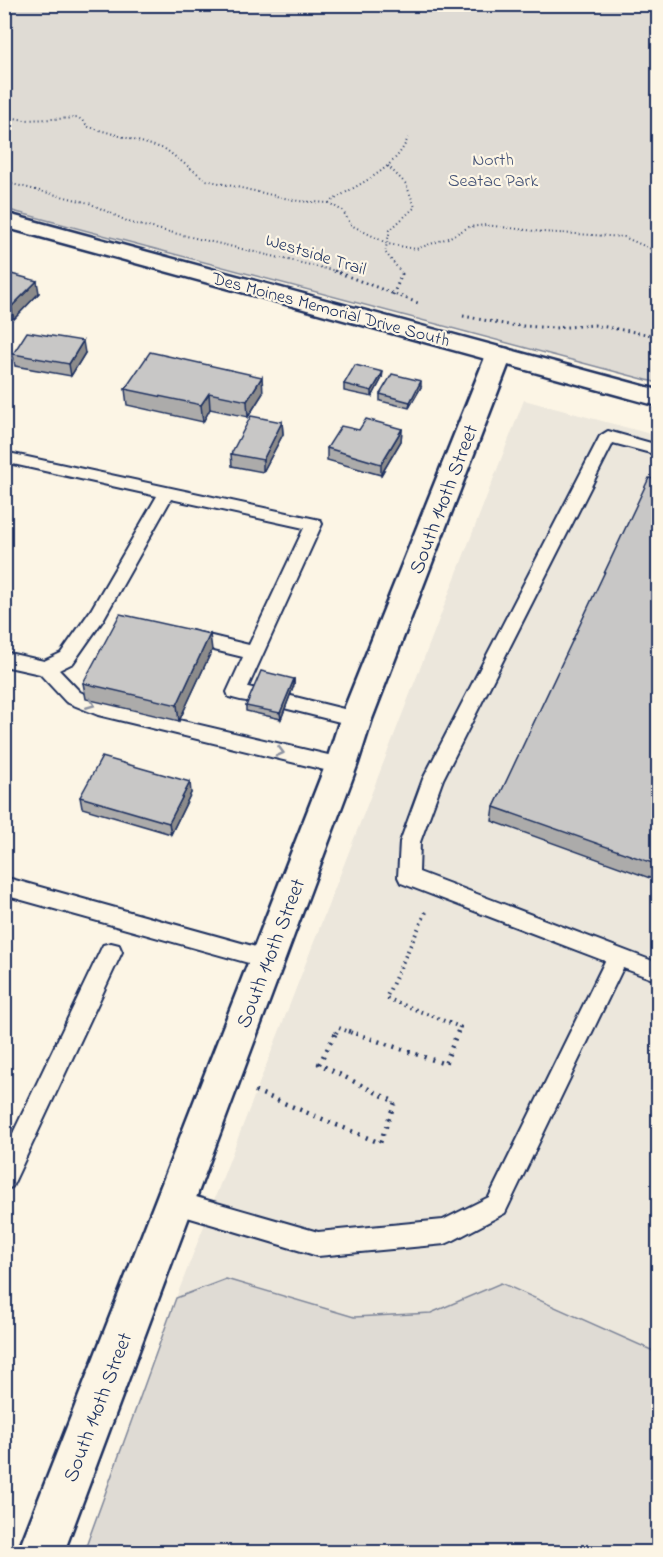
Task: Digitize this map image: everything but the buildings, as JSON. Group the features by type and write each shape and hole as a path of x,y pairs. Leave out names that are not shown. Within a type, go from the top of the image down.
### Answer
{"street":[{"name":"Des Moines Memorial Drive South","path":"4,220 658,398"},
{"name":"South 140th Street","path":"41,1552 341,766 356,719 499,355"}],"lane":[{"path":"658,450 608,436 433,779 410,842 408,877 658,972"},
{"path":"4,457 314,524 254,654 245,694"},
{"path":"46,668 67,658 97,615 167,492"},
{"path":"97,615 119,621"},
{"path":"175,634 254,654"},
{"path":"4,659 46,668 73,697 98,708 341,766"},
{"path":"287,702 356,719"},
{"path":"4,886 267,959"},
{"path":"4,1179 111,952"},
{"path":"175,1203 318,1244 445,1232 497,1205 618,957"}],"path":[{"path":"4,116 25,120 79,118 89,127 165,148 206,180 298,201 329,203 343,211 351,225 388,244 416,249 448,238 469,226 486,225 542,232 624,237 658,252"},
{"path":"329,203 388,166 405,149 408,138"},
{"path":"388,166 399,174 413,197 414,207 390,231 385,252 402,274 393,295"},
{"name":"Westside Trail","path":"4,182 89,204 131,223 258,251 350,275 393,295 426,306"},
{"path":"455,314 509,325 554,328 594,325 658,336"},
{"path":"243,1086 380,1143 395,1102 319,1064 339,1028 445,1064 460,1027 386,998 437,888"}],"shaded area":[{"path":"524,400 658,436 658,1353 501,1283 431,1313 354,1317 226,1279 176,1298"}],"green space":[{"name":"North Seatac Park","path":"4,5 658,5 658,383 5,209"},
{"path":"226,1279 354,1317 431,1313 501,1283 658,1353 658,1552 84,1552 176,1298"}]}
